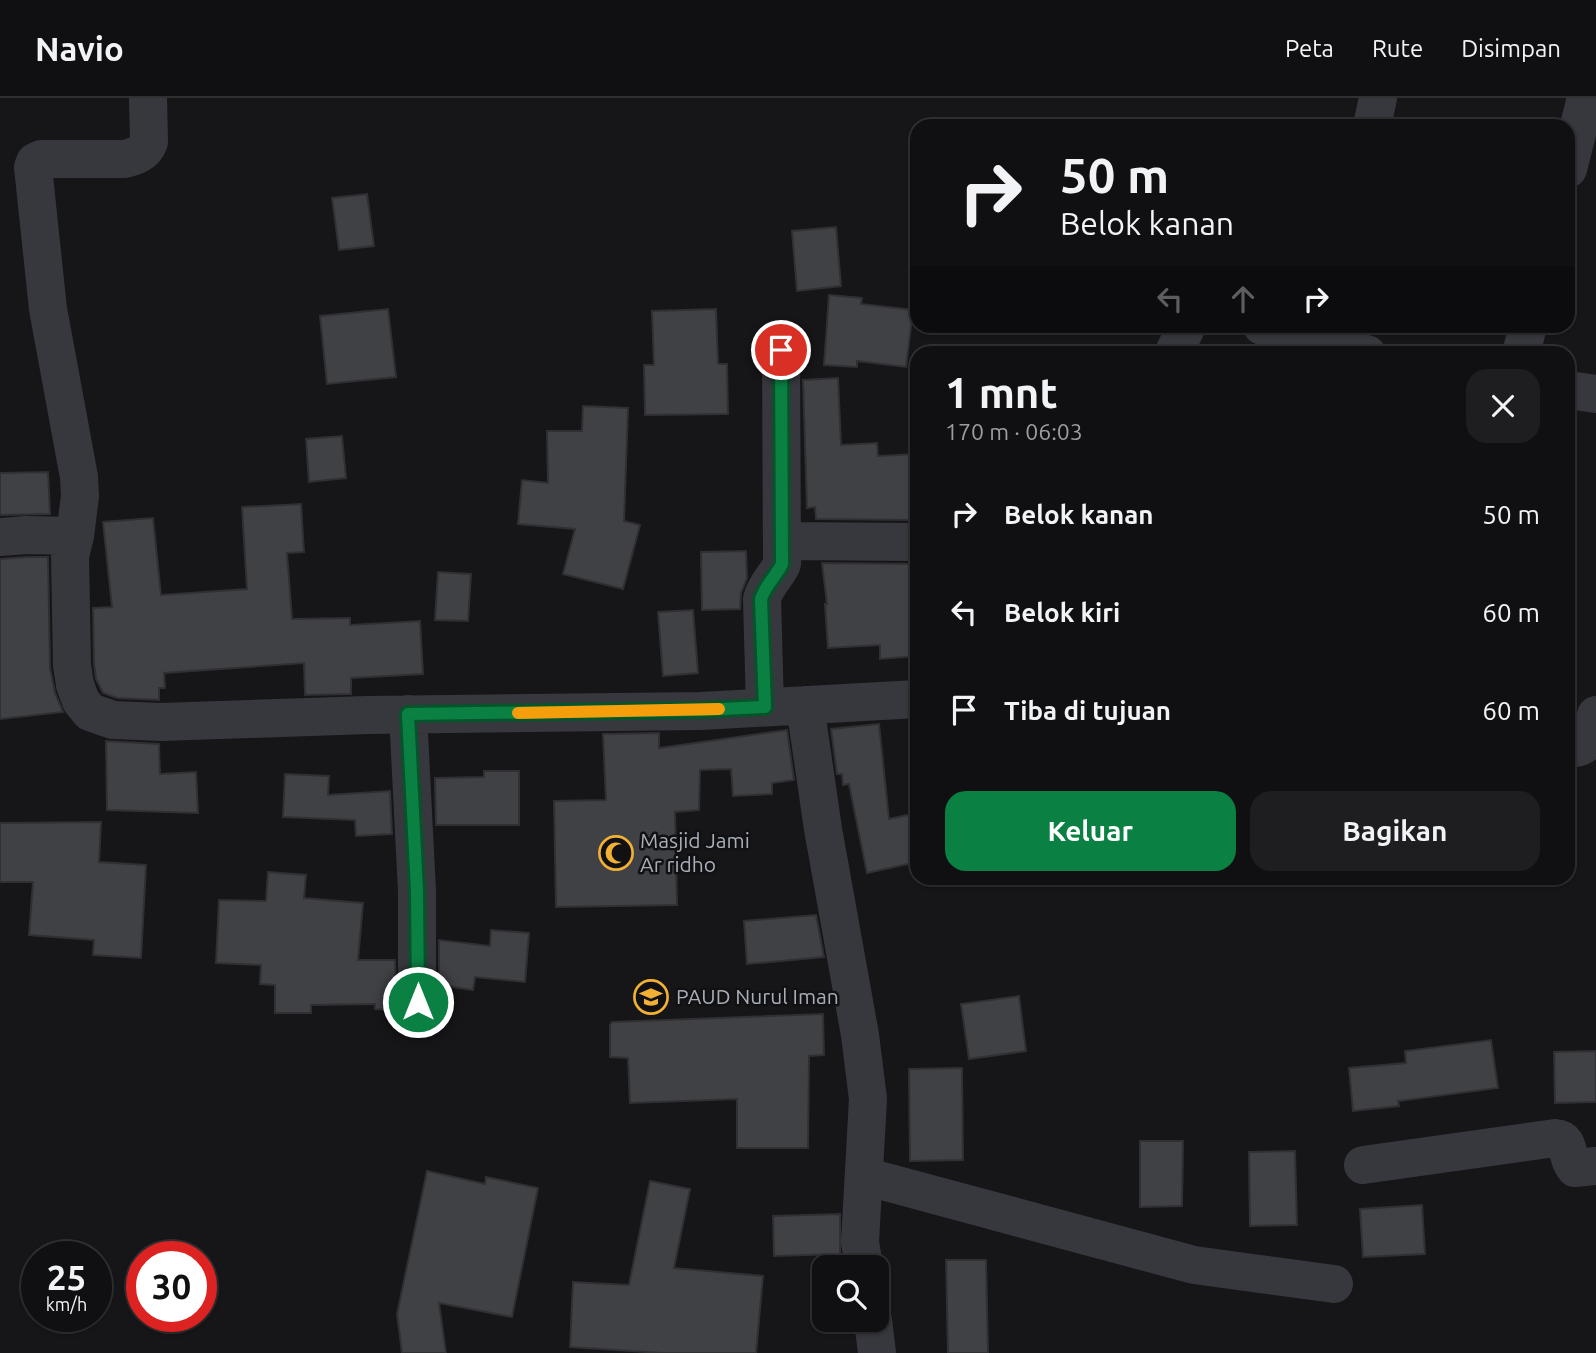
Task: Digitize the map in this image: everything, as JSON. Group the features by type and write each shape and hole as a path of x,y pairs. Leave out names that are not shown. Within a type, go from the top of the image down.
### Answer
{"street":[{"path":"148,98 149,142 147,148 136,156 125,159 41,159 35,162 33,167 48,309 79,477 80,496 70,556 72,665 80,701 90,712 113,720 162,722 408,714 701,710 910,699"},
{"path":"1374,119 1378,98"},
{"path":"1575,146 1588,102"},
{"path":"1313,333 1346,346"},
{"path":"765,707 761,599 765,584 777,575 782,564 781,350"},
{"path":"1575,391 1596,394"},
{"path":"0,537 75,536"},
{"path":"782,541 910,541"},
{"path":"805,705 822,829 860,1035 868,1099 860,1242 862,1255"},
{"path":"408,714 417,891 418,1002"},
{"path":"1575,748 1586,744 1591,736 1596,715"},
{"path":"1363,1165 1560,1138 1566,1144 1569,1159 1575,1168 1596,1166"},
{"path":"864,1176 1194,1265 1334,1284"},
{"path":"874,1332 877,1353"}],"building":[{"path":"367,194 374,246 339,250 332,198"},
{"path":"836,227 841,286 797,291 792,231"},
{"path":"829,295 862,298 861,304 910,310 906,367 857,361 857,367 824,365"},
{"path":"388,309 396,377 327,384 320,316"},
{"path":"716,309 718,364 727,364 728,414 645,415 644,365 654,365 652,311"},
{"path":"838,378 841,445 877,443 878,456 910,454 910,520 816,519 815,507 807,508 803,380"},
{"path":"583,406 628,408 624,521 640,525 623,589 563,574 575,529 518,524 522,480 548,483 547,431 582,431"},
{"path":"342,436 346,478 309,482 306,439"},
{"path":"48,472 50,514 0,515 0,473"},
{"path":"301,504 304,552 287,553 292,619 350,618 350,625 420,621 423,674 351,678 351,694 305,695 304,663 164,673 165,688 159,688 159,700 117,698 103,693 96,679 94,663 93,608 112,607 103,522 153,518 161,595 247,589 242,507"},
{"path":"746,551 747,578 741,593 740,609 702,610 701,552"},
{"path":"48,557 50,668 55,693 63,712 0,719 0,559"},
{"path":"822,563 910,564 910,657 880,659 880,645 828,648 827,604"},
{"path":"438,572 471,574 468,621 435,620"},
{"path":"693,610 698,673 663,676 658,612"},
{"path":"879,724 889,819 910,814 910,864 867,873 849,784 843,785 842,774 837,774 831,729"},
{"path":"787,730 794,780 772,783 772,794 733,796 731,769 700,770 699,810 675,812 677,905 556,907 554,801 606,800 603,734 659,733 659,748"},
{"path":"106,741 159,744 160,774 196,772 198,813 107,810"},
{"path":"484,771 519,771 519,825 436,825 435,778 484,777"},
{"path":"285,774 329,776 328,795 390,791 392,834 356,836 355,820 283,817"},
{"path":"101,822 99,862 146,865 141,958 93,955 94,940 29,935 33,882 0,882 0,823"},
{"path":"268,872 306,875 304,898 363,903 358,960 395,960 397,1010 375,1009 375,1004 311,1005 311,1013 275,1013 275,985 260,984 261,965 216,963 219,900 266,901"},
{"path":"816,915 824,957 747,964 744,921"},
{"path":"491,930 529,933 525,982 475,977 473,990 439,985 439,940 490,946"},
{"path":"1019,996 1026,1051 969,1059 961,1004"},
{"path":"823,1014 824,1055 809,1056 808,1148 737,1148 737,1099 630,1103 628,1058 610,1057 612,1022"},
{"path":"1491,1040 1498,1088 1398,1101 1399,1106 1353,1111 1349,1068 1406,1063 1405,1051"},
{"path":"1596,1051 1596,1102 1555,1103 1554,1052"},
{"path":"962,1068 963,1160 910,1161 909,1069"},
{"path":"1140,1141 1183,1141 1182,1206 1140,1207"},
{"path":"1295,1151 1297,1225 1250,1226 1249,1152"},
{"path":"427,1171 485,1184 486,1177 538,1188 512,1317 439,1303 446,1353 402,1353 397,1314"},
{"path":"650,1181 690,1189 674,1268 763,1276 756,1353 662,1353 570,1347 573,1282 629,1285"},
{"path":"1422,1205 1425,1254 1363,1257 1360,1209"},
{"path":"840,1214 840,1254 774,1256 773,1216"},
{"path":"946,1260 986,1260 988,1353 948,1353"}],"slow traffic":[{"path":"518,713 719,709"}],"place":[{"name":"Masjid Jami Ar ridho","path":"616,853"},
{"name":"PAUD Nurul Iman","path":"651,997"}],"route":[{"path":"418,1002 417,891 408,714 765,707 761,599 765,584 777,575 782,564 781,350"}]}
